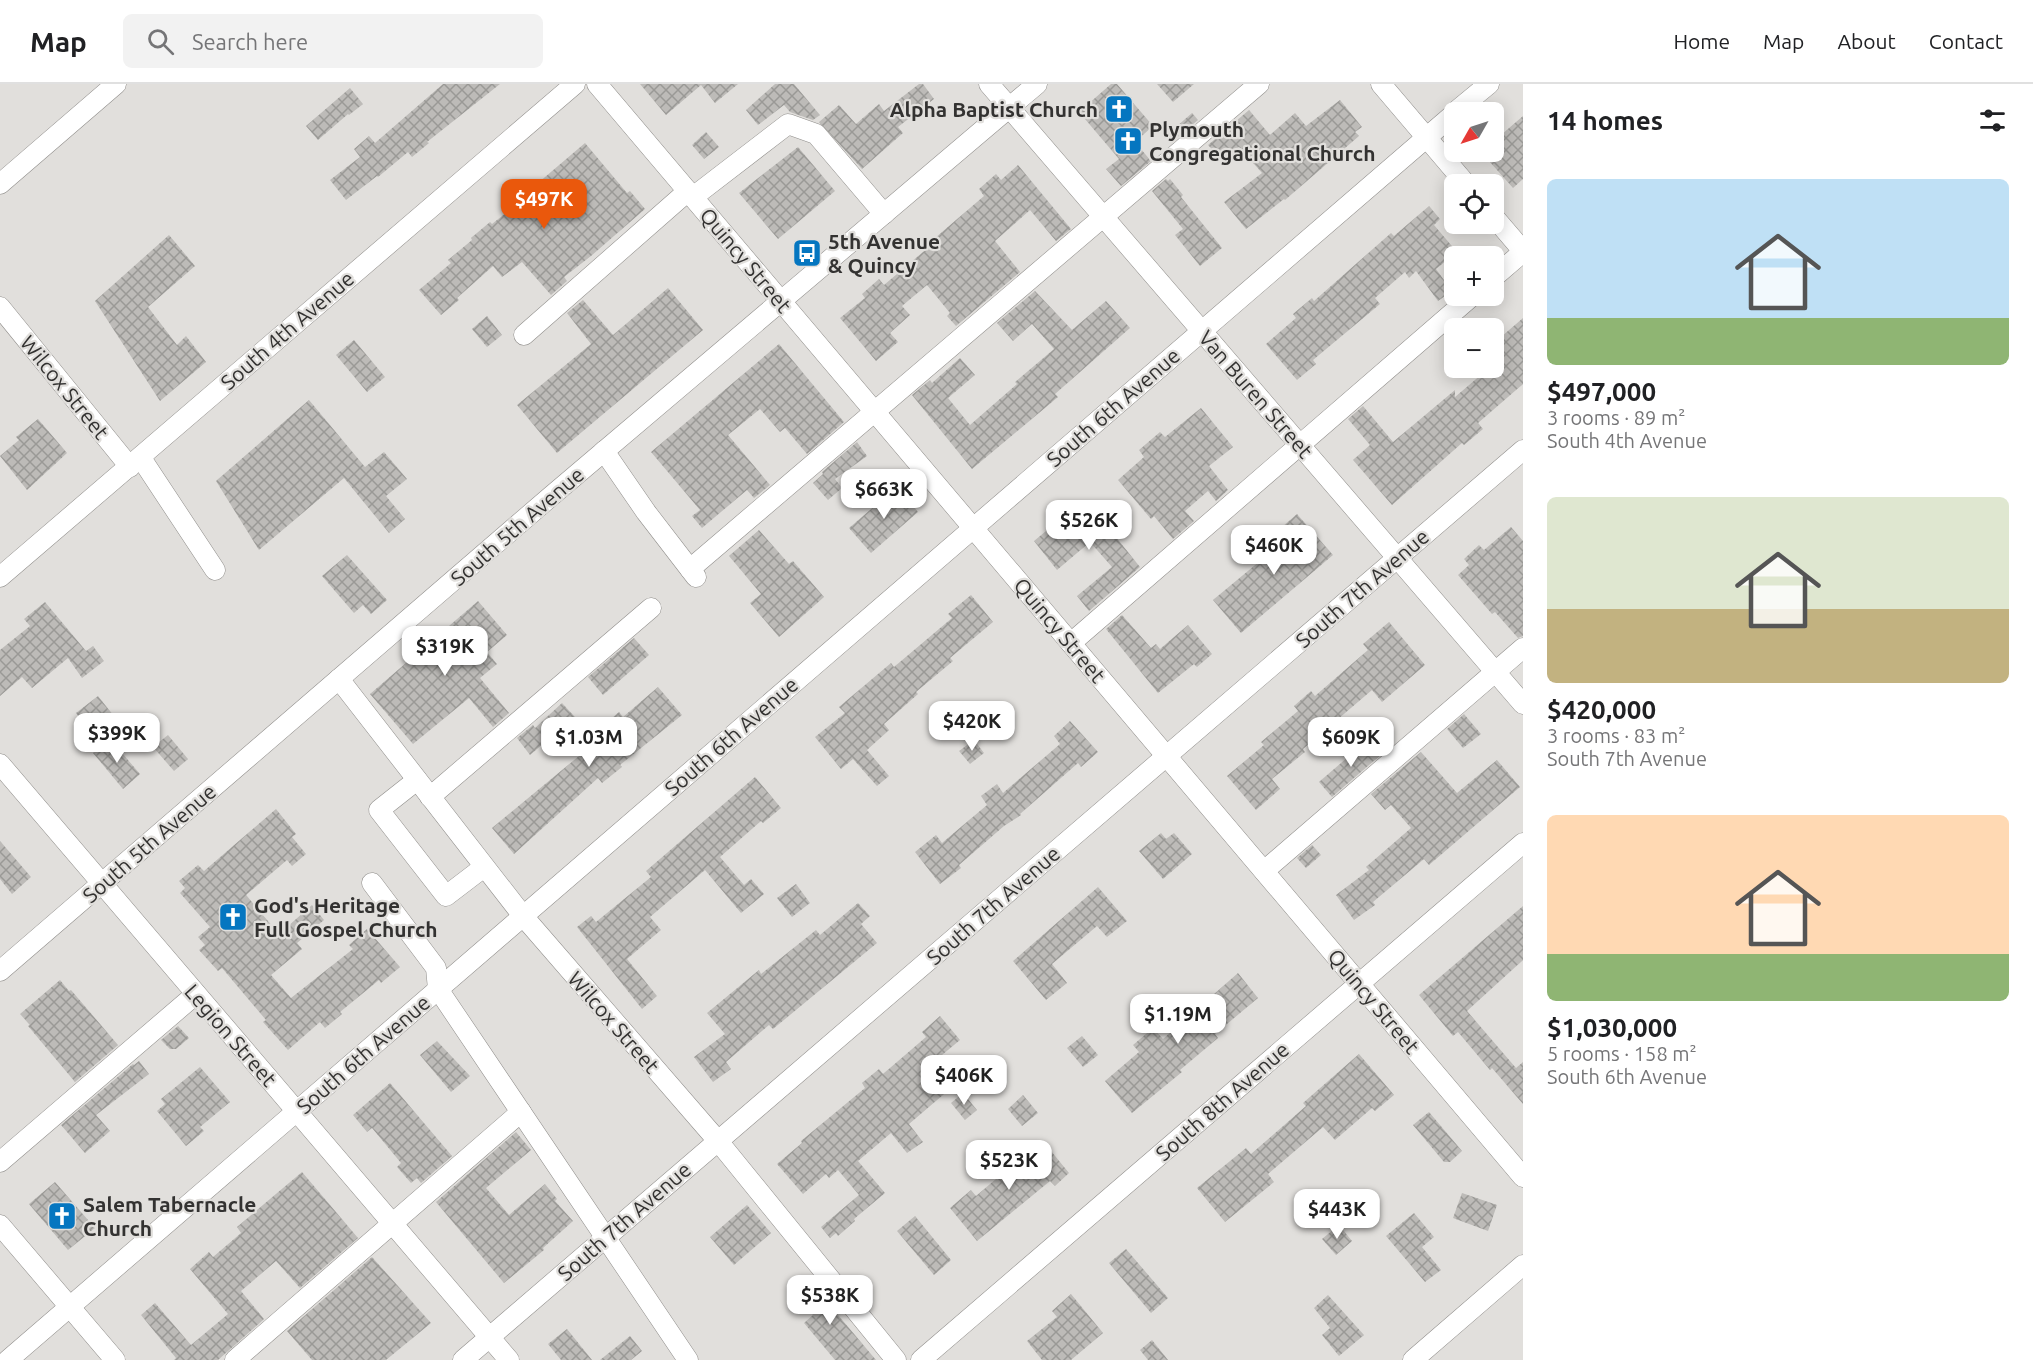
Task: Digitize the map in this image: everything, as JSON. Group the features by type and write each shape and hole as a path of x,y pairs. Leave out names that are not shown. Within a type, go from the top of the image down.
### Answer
{"street":[{"path":"0,184 116,84"},
{"name":"South 4th Avenue","path":"0,577 575,84"},
{"name":"Quincy Street","path":"597,84 1523,1177"},
{"name":"Van Buren Street","path":"989,84 1523,704"},
{"name":"South 5th Avenue","path":"1,969 604,451 1037,84"},
{"path":"604,451 646,512 693,573 875,412 1259,84"},
{"path":"1381,84 1458,174"},
{"name":"South 6th Avenue","path":"1468,102 1488,84"},
{"name":"South 6th Avenue","path":"8,1360 1444,122"},
{"path":"524,335 691,194 788,124 816,134 884,214"},
{"path":"1504,229 1523,252 1504,268"},
{"path":"1071,643 1461,306"},
{"name":"Wilcox Street","path":"0,307 135,463 215,570"},
{"name":"South 7th Avenue","path":"463,1360 1523,450"},
{"path":"430,797 651,608"},
{"path":"1264,871 1523,648"},
{"name":"Wilcox Street","path":"339,679 523,916 718,1141 896,1360"},
{"name":"Legion Street","path":"0,764 509,1360"},
{"path":"417,780 379,810 439,888 446,897 484,867"},
{"name":"South 8th Avenue","path":"921,1360 1523,843"},
{"path":"372,883 436,968 438,989 688,1360"},
{"path":"0,1162 196,994"},
{"path":"235,1360 521,1113"},
{"path":"0,1225 115,1360"},
{"path":"1413,1360 1523,1265"}],"building":[{"path":"443,84 500,84 427,142 429,143 412,157 408,152 346,200 330,180 360,157 354,149 369,136 375,143"},
{"path":"640,84 738,84 715,103 701,85 666,115"},
{"path":"775,84 794,84 820,115 813,120 790,112 784,105 758,125 746,110"},
{"path":"919,84 923,84 934,99 898,127 903,133 862,169 819,122 839,105 856,124 879,104 884,111"},
{"path":"1111,84 1117,84 1153,126 1135,142 1151,161 1121,186 1106,169 1119,159 1079,112"},
{"path":"1157,84 1194,84 1173,102"},
{"path":"350,88 363,104 318,140 306,126"},
{"path":"1340,100 1362,127 1355,132 1359,136 1285,200 1246,229 1224,202 1262,173 1239,147 1223,161 1208,145 1249,110 1270,135 1295,113 1306,126"},
{"path":"1192,113 1198,120 1173,141 1168,134"},
{"path":"1523,116 1523,179 1513,188 1504,178 1504,174 1501,174 1490,162 1504,162 1504,132"},
{"path":"706,132 719,147 704,159 692,145"},
{"path":"585,143 627,193 630,191 645,209 564,277 567,281 551,295 522,262 502,277 493,266 441,315 419,290 451,263 448,260 472,240 471,238 540,185 538,183"},
{"path":"798,147 835,191 778,239 739,193"},
{"path":"1018,165 1071,229 1056,241 1030,210 995,241 1020,272 956,326 947,316 950,313 927,285 902,306 910,315 890,333 898,342 876,361 840,318 865,298 862,294 879,279 884,285 930,246 928,244 984,196 979,189 996,174 1001,180"},
{"path":"1166,179 1168,181 1170,179 1183,195 1181,197 1222,248 1200,266 1175,235 1183,229 1152,191"},
{"path":"1429,206 1440,219 1434,225 1452,246 1444,246 1444,263 1436,269 1444,280 1444,297 1438,301 1416,271 1409,278 1405,272 1375,298 1380,304 1313,360 1316,364 1297,380 1266,344 1296,318 1293,314 1312,298 1314,301 1391,233 1394,236"},
{"path":"169,235 195,266 148,307 177,345 186,336 206,362 160,401 95,301"},
{"path":"668,288 703,330 557,453 517,405 591,344 567,313 583,300 613,335"},
{"path":"1035,291 1072,330 1106,301 1130,328 1055,394 1058,397 972,469 912,395 930,380 932,383 960,358 975,375 948,398 970,425 1054,349 1032,324 1013,341 997,323"},
{"path":"487,316 502,335 487,347 472,329"},
{"path":"1523,318 1523,384 1478,423 1483,429 1464,445 1462,443 1392,505 1353,460 1370,445 1348,419 1363,406 1393,442 1455,390 1455,397 1477,378 1504,378 1504,334"},
{"path":"354,340 385,377 367,392 336,355"},
{"path":"779,344 844,422 807,454 785,428 780,432 760,409 728,435 770,485 754,498 747,490 702,528 692,516 700,510 651,452"},
{"path":"309,400 365,467 384,452 407,479 386,496 405,519 389,533 344,478 259,550 216,481"},
{"path":"1201,408 1233,447 1209,466 1228,490 1216,501 1208,491 1185,511 1194,521 1173,539 1154,516 1151,519 1118,480 1144,457 1139,450 1160,432 1165,437"},
{"path":"38,419 67,453 27,490 0,456 19,440 16,437"},
{"path":"857,442 867,456 835,479 842,488 828,500 813,483 823,474 822,472"},
{"path":"897,487 918,512 871,553 849,528"},
{"path":"1087,501 1140,567 1089,611 1077,596 1112,567 1090,542 1057,570 1034,541 1052,526 1054,529"},
{"path":"1297,514 1333,555 1241,633 1213,600 1290,536 1282,527"},
{"path":"1511,527 1523,541 1523,636 1518,638 1495,612 1492,614 1458,575 1469,565 1464,559 1479,545 1484,550"},
{"path":"759,530 789,564 793,561 824,597 779,637 750,603 761,594 729,556"},
{"path":"347,555 387,600 371,614 363,605 354,613 322,576"},
{"path":"971,595 993,622 950,658 953,661 916,692 918,694 884,724 889,730 867,750 889,776 877,786 853,759 841,769 815,737 845,713 839,707 891,663 894,667 952,618 948,614"},
{"path":"478,601 507,635 487,652 497,664 480,678 509,713 493,727 469,698 413,744 370,694"},
{"path":"45,602 86,651 93,646 104,661 82,678 68,658 32,688 22,677 0,696 0,650 30,626 24,619"},
{"path":"1122,615 1151,648 1156,644 1160,649 1188,625 1212,654 1197,667 1194,664 1158,693 1106,629"},
{"path":"1389,622 1425,665 1382,702 1372,690 1303,749 1305,752 1272,779 1280,789 1256,810 1227,776 1264,745 1261,742 1298,711 1294,706 1311,691 1315,696 1368,650 1363,644"},
{"path":"634,638 649,655 603,695 588,677"},
{"path":"658,687 682,715 620,765 622,767 602,783 598,778 514,854 492,828 579,756 578,754 609,728 605,724 619,712 623,717"},
{"path":"98,696 113,715 91,732 76,713"},
{"path":"562,703 575,717 530,755 517,738 533,725 535,728"},
{"path":"1464,714 1481,734 1463,748 1447,729"},
{"path":"1070,721 1098,752 1081,767 1078,763 1021,815 1004,826 959,865 961,868 940,884 915,852 936,835 942,843 987,805 981,796 997,784 1003,793 1060,744 1054,736"},
{"path":"168,735 188,759 174,771 153,747"},
{"path":"1370,738 1383,753 1332,797 1319,782"},
{"path":"110,739 140,774 123,789 93,753"},
{"path":"974,740 984,753 970,764 959,751"},
{"path":"1421,752 1457,793 1497,760 1520,787 1429,865 1424,859 1373,902 1375,905 1354,920 1336,895 1369,870 1366,867 1411,828 1391,805 1385,810 1371,794"},
{"path":"755,777 781,808 763,823 761,821 720,857 744,885 751,879 764,894 741,913 705,870 650,917 661,930 627,959 657,996 642,1009 577,927 591,916 596,922 651,877 646,871"},
{"path":"276,809 296,834 292,837 306,854 292,866 287,860 246,895 279,934 312,905 324,920 297,943 302,949 271,975 291,998 353,949 349,945 367,929 400,967 381,983 379,980 340,1012 342,1014 325,1028 320,1022 288,1050 263,1022 266,1020 222,968 218,971 199,950 205,945 198,937 210,927 180,893 185,888 179,881 198,865 204,871"},
{"path":"1161,833 1166,839 1174,833 1192,854 1163,879 1139,851"},
{"path":"0,841 31,877 12,894 0,879"},
{"path":"1312,845 1321,855 1306,868 1297,858"},
{"path":"796,884 810,903 792,917 777,898"},
{"path":"1098,887 1127,921 1107,937 1097,926 1052,964 1067,983 1046,1000 1013,961"},
{"path":"858,903 870,916 861,924 877,943 773,1029 769,1025 726,1062 731,1069 713,1082 694,1057 725,1034 707,1013 759,970 761,974 816,930 820,935"},
{"path":"1523,906 1523,960 1467,1011 1516,1068 1523,1062 1523,1104 1458,1032 1453,1036 1419,995"},
{"path":"1238,973 1258,998 1215,1034 1218,1038 1180,1070 1182,1072 1132,1113 1105,1081 1139,1052 1133,1045 1153,1028 1163,1039"},
{"path":"60,980 118,1045 75,1082 20,1014"},
{"path":"940,1016 960,1040 930,1065 950,1089 909,1124 923,1142 907,1153 891,1133 858,1161 885,1193 838,1236 836,1233 830,1238 821,1227 859,1195 838,1170 829,1178 826,1174 803,1194 777,1164 865,1088 862,1083 879,1069 883,1074 926,1037 922,1032"},
{"path":"178,1026 189,1038 176,1049 170,1049 161,1040"},
{"path":"1082,1036 1098,1055 1083,1067 1067,1048"},
{"path":"437,1041 470,1076 451,1092 420,1055"},
{"path":"1359,1054 1394,1095 1375,1111 1372,1108 1335,1140 1323,1127 1268,1174 1274,1182 1225,1222 1197,1188 1246,1148 1251,1154 1306,1106 1303,1103"},
{"path":"139,1061 149,1074 96,1115 110,1131 85,1153 61,1125"},
{"path":"200,1067 230,1102 200,1127 204,1131 186,1146 157,1111 165,1104 161,1099"},
{"path":"390,1083 452,1156 421,1183 417,1178 411,1183 397,1167 401,1163 372,1128 367,1132 353,1115"},
{"path":"963,1093 977,1110 965,1120 951,1103"},
{"path":"1023,1095 1038,1113 1022,1126 1008,1109"},
{"path":"1429,1112 1462,1151 1450,1162 1444,1162 1413,1125"},
{"path":"516,1132 531,1150 486,1188 509,1215 545,1184 557,1199 555,1201 573,1221 543,1248 544,1250 504,1283 436,1202"},
{"path":"1042,1140 1069,1173 1055,1186 1050,1181 977,1241 950,1208 971,1190 976,1196"},
{"path":"302,1172 358,1238 300,1288 276,1261 241,1291 264,1319 218,1360 174,1360 176,1358 141,1315 155,1303 191,1345 228,1314 190,1269 209,1252 213,1257 241,1233 237,1227"},
{"name":"Salem Tabernacle Church","path":"55,1182 95,1228 68,1250 29,1204"},
{"path":"1462,1193 1497,1205 1488,1231 1453,1218"},
{"path":"747,1205 771,1233 734,1265 710,1237"},
{"path":"1414,1213 1434,1237 1422,1247 1441,1270 1425,1282 1386,1236"},
{"path":"915,1216 951,1260 934,1275 897,1231"},
{"path":"1339,1225 1352,1241 1336,1255 1322,1239"},
{"path":"1126,1249 1168,1298 1151,1313 1109,1263"},
{"path":"372,1257 431,1323 386,1360 312,1360 287,1331"},
{"path":"806,1277 876,1360 835,1360 804,1323 813,1315 792,1289"},
{"path":"1071,1294 1103,1333 1071,1360 1042,1360 1027,1341 1057,1317 1052,1311"},
{"path":"1328,1295 1364,1335 1339,1356 1322,1335 1330,1328 1314,1308"},
{"path":"567,1329 592,1360 561,1360 548,1344"},
{"path":"630,1336 642,1351 631,1360 600,1360"},
{"path":"1152,1340 1168,1360 1148,1360 1140,1350"}],"place":[{"name":"Alpha Baptist Church","path":"1119,109"},
{"name":"Plymouth Congregational Church","path":"1128,141"},
{"name":"5th Avenue & Quincy","path":"807,253"},
{"name":"God's Heritage Full Gospel Church","path":"233,917"},
{"name":"Salem Tabernacle Church","path":"62,1216"}]}
